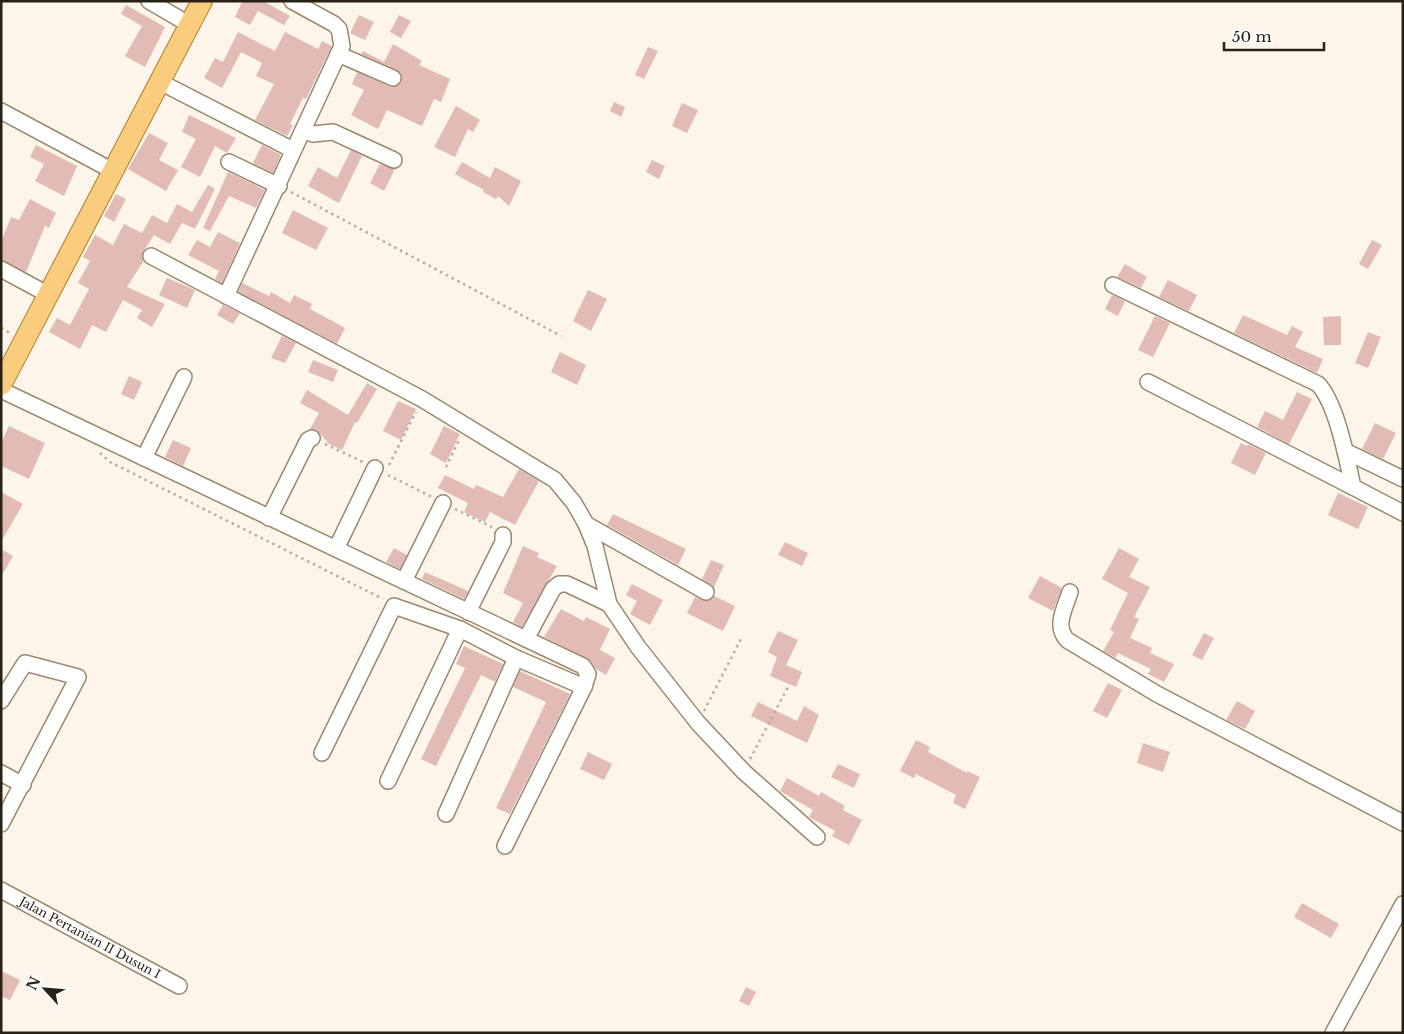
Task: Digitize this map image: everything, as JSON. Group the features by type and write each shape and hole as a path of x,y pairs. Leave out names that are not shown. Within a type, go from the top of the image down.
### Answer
{"main road":[{"path":"1,386 202,1"}],"street":[{"path":"149,1 190,24"},
{"path":"226,296 279,186 293,150 342,46 339,29 334,24 292,1"},
{"path":"338,54 393,78"},
{"path":"160,82 293,150"},
{"path":"1,111 113,172"},
{"path":"303,130 314,134 333,132 394,160"},
{"path":"229,162 279,186"},
{"path":"151,256 274,323 422,399 555,480 574,504 586,524 595,546 609,604 638,647 698,723 744,772 817,837"},
{"path":"1,269 49,295"},
{"path":"1113,285 1318,384 1326,392 1345,451 1353,488"},
{"path":"144,458 184,377"},
{"path":"1148,382 1403,513"},
{"path":"1,390 583,666 588,674 584,687 505,846"},
{"path":"269,518 308,440 312,438"},
{"path":"1345,451 1403,479"},
{"path":"336,549 380,471"},
{"path":"404,581 443,503"},
{"path":"586,524 706,592"},
{"path":"468,612 503,542 503,535"},
{"path":"526,639 553,589 559,584 567,584 609,604"},
{"path":"1070,592 1060,624 1061,634 1066,640 1157,694 1403,823"},
{"path":"322,753 393,608 397,606 460,629 516,658 584,687"},
{"path":"388,781 460,629"},
{"path":"446,814 516,658"},
{"path":"1,701 25,663 78,677 1,824"},
{"path":"1,773 23,785"},
{"name":"Jalan Pertanian II Dusun I","path":"1,890 179,986"},
{"path":"1333,1033 1403,904"}],"path":[{"path":"279,186 561,336"},
{"path":"380,471 422,399"},
{"path":"446,467 466,425"},
{"path":"86,430 97,449 110,462 397,606"},
{"path":"312,438 503,535"},
{"path":"698,723 742,637"},
{"path":"744,772 788,687"}],"building":[{"path":"240,1 263,1 290,16 284,25 258,11 250,25 235,17 242,2"},
{"path":"126,5 165,27 145,67 125,56 142,26 121,14"},
{"path":"359,15 374,22 365,40 350,33"},
{"path":"399,15 411,21 401,38 390,32"},
{"path":"238,32 275,51 285,32 318,49 322,41 332,46 306,99 303,98 290,124 293,125 287,136 255,120 274,84 256,76 262,63 241,52 222,88 204,78 215,58 223,62"},
{"path":"393,44 422,61 419,65 450,79 441,102 434,99 422,126 387,110 378,129 351,115 364,90 352,84 357,72 390,87 395,87 401,82 402,76 397,70 361,54 363,51 384,62"},
{"path":"648,47 658,51 644,79 635,75"},
{"path":"614,102 625,107 621,117 610,111"},
{"path":"682,103 698,110 687,133 672,126"},
{"path":"456,106 480,120 473,132 468,129 455,157 434,147"},
{"path":"189,115 236,138 227,153 215,146 200,177 181,167 196,139 182,132"},
{"path":"149,133 168,143 159,160 178,170 166,191 128,169"},
{"path":"36,145 77,166 64,196 35,181 44,164 30,157"},
{"path":"262,145 281,155 273,173 253,163"},
{"path":"351,150 362,156 339,203 308,186 318,167 337,178"},
{"path":"652,160 665,166 659,179 646,172"},
{"path":"462,162 490,178 495,167 521,181 509,206 498,196 496,199 455,174"},
{"path":"380,164 395,169 384,191 370,183"},
{"path":"228,172 265,190 256,208 229,196 210,231 203,228"},
{"path":"208,185 215,189 195,229 182,223 170,244 154,235 143,252 143,262 127,287 165,304 152,327 137,318 142,310 123,300 106,332 92,325 80,349 49,332 57,318 70,325 89,289 78,283 90,261 83,257 95,235 113,245 124,224 142,233 152,215 167,223 177,204 192,212"},
{"path":"116,194 126,199 114,222 104,216"},
{"path":"30,199 56,213 49,228 45,226 26,272 1,260 1,242 11,217 19,220"},
{"path":"293,210 328,228 316,250 282,233"},
{"path":"218,232 240,243 222,283 215,279 219,271 188,255 197,240 210,247"},
{"path":"1372,240 1382,245 1368,269 1359,264"},
{"path":"1125,264 1147,277 1141,288 1117,277"},
{"path":"167,278 195,290 187,308 159,295"},
{"path":"1168,280 1197,295 1189,311 1159,297"},
{"path":"242,283 269,296 271,292 290,303 294,295 312,304 310,309 345,328 337,344 238,292"},
{"path":"588,290 607,299 591,331 573,321"},
{"path":"1112,295 1125,301 1118,316 1105,309"},
{"path":"223,305 240,313 233,324 217,315"},
{"path":"1243,315 1287,335 1292,326 1303,332 1295,347 1323,359 1317,373 1234,333"},
{"path":"1155,316 1170,323 1153,357 1138,350"},
{"path":"1341,316 1341,345 1324,345 1323,317"},
{"path":"1368,332 1381,337 1368,368 1355,363"},
{"path":"282,336 296,343 285,363 271,358"},
{"path":"560,352 586,365 577,385 551,372"},
{"path":"313,360 338,370 333,382 308,372"},
{"path":"129,376 142,382 134,400 121,394"},
{"path":"367,383 377,389 357,423 355,422 342,450 329,444 317,430 310,429 319,413 300,403 307,390 348,415"},
{"path":"1297,392 1312,399 1289,444 1257,427 1265,411 1283,420"},
{"path":"398,401 416,409 401,440 383,431"},
{"path":"1375,423 1396,433 1383,459 1362,449"},
{"path":"9,426 45,443 29,479 1,466 1,443"},
{"path":"444,426 460,434 446,463 430,454"},
{"path":"173,440 191,448 183,466 165,457"},
{"path":"1241,443 1247,446 1248,444 1266,453 1255,475 1231,463"},
{"path":"519,469 539,481 515,525 490,512 485,522 464,512 468,503 438,488 445,475 474,489 476,485 503,497"},
{"path":"1,492 23,504 1,542"},
{"path":"1338,493 1368,507 1358,529 1328,515"},
{"path":"613,514 686,549 678,565 607,525"},
{"path":"785,542 808,553 802,566 778,555"},
{"path":"523,546 539,553 537,557 557,566 522,627 513,622 523,603 503,593"},
{"path":"394,548 407,555 400,569 386,562"},
{"path":"1119,548 1139,559 1129,577 1150,587 1134,617 1139,619 1130,638 1152,648 1150,653 1174,664 1164,682 1148,674 1151,669 1118,653 1116,658 1103,651 1114,632 1110,630 1128,593 1102,579"},
{"path":"1,549 13,556 1,577"},
{"path":"711,560 724,565 714,587 702,579"},
{"path":"425,572 468,591 464,599 422,579"},
{"path":"1040,576 1062,588 1053,611 1028,598"},
{"path":"632,584 663,600 650,625 630,614 637,601 626,595"},
{"path":"714,596 735,606 723,631 687,613 695,597 707,601"},
{"path":"561,609 584,621 586,617 610,629 600,650 615,658 606,675 596,669 587,658 544,637"},
{"path":"778,631 798,640 786,665 802,672 796,687 770,676 777,657 768,652"},
{"path":"1204,633 1214,638 1202,660 1192,655"},
{"path":"464,646 503,664 495,682 481,675 436,766 421,759 465,668 456,664"},
{"path":"520,671 570,694 510,814 496,808 546,702 513,687"},
{"path":"1108,683 1122,690 1107,718 1093,711"},
{"path":"1237,701 1255,711 1245,729 1226,720"},
{"path":"758,702 797,721 804,706 819,715 807,743 751,716"},
{"path":"916,740 930,747 928,752 967,773 967,771 980,777 965,809 953,803 956,795 916,774 914,778 900,771"},
{"path":"1143,743 1170,752 1163,772 1137,763"},
{"path":"588,752 612,764 604,780 580,769"},
{"path":"838,764 860,774 854,788 831,777"},
{"path":"787,778 819,796 821,792 845,806 843,810 862,820 849,845 832,836 835,831 809,817 813,810 780,791"},
{"path":"1302,903 1339,924 1331,938 1294,917"},
{"path":"1,971 20,980 10,1000 1,996"},
{"path":"746,987 756,992 749,1006 739,1001"}]}
